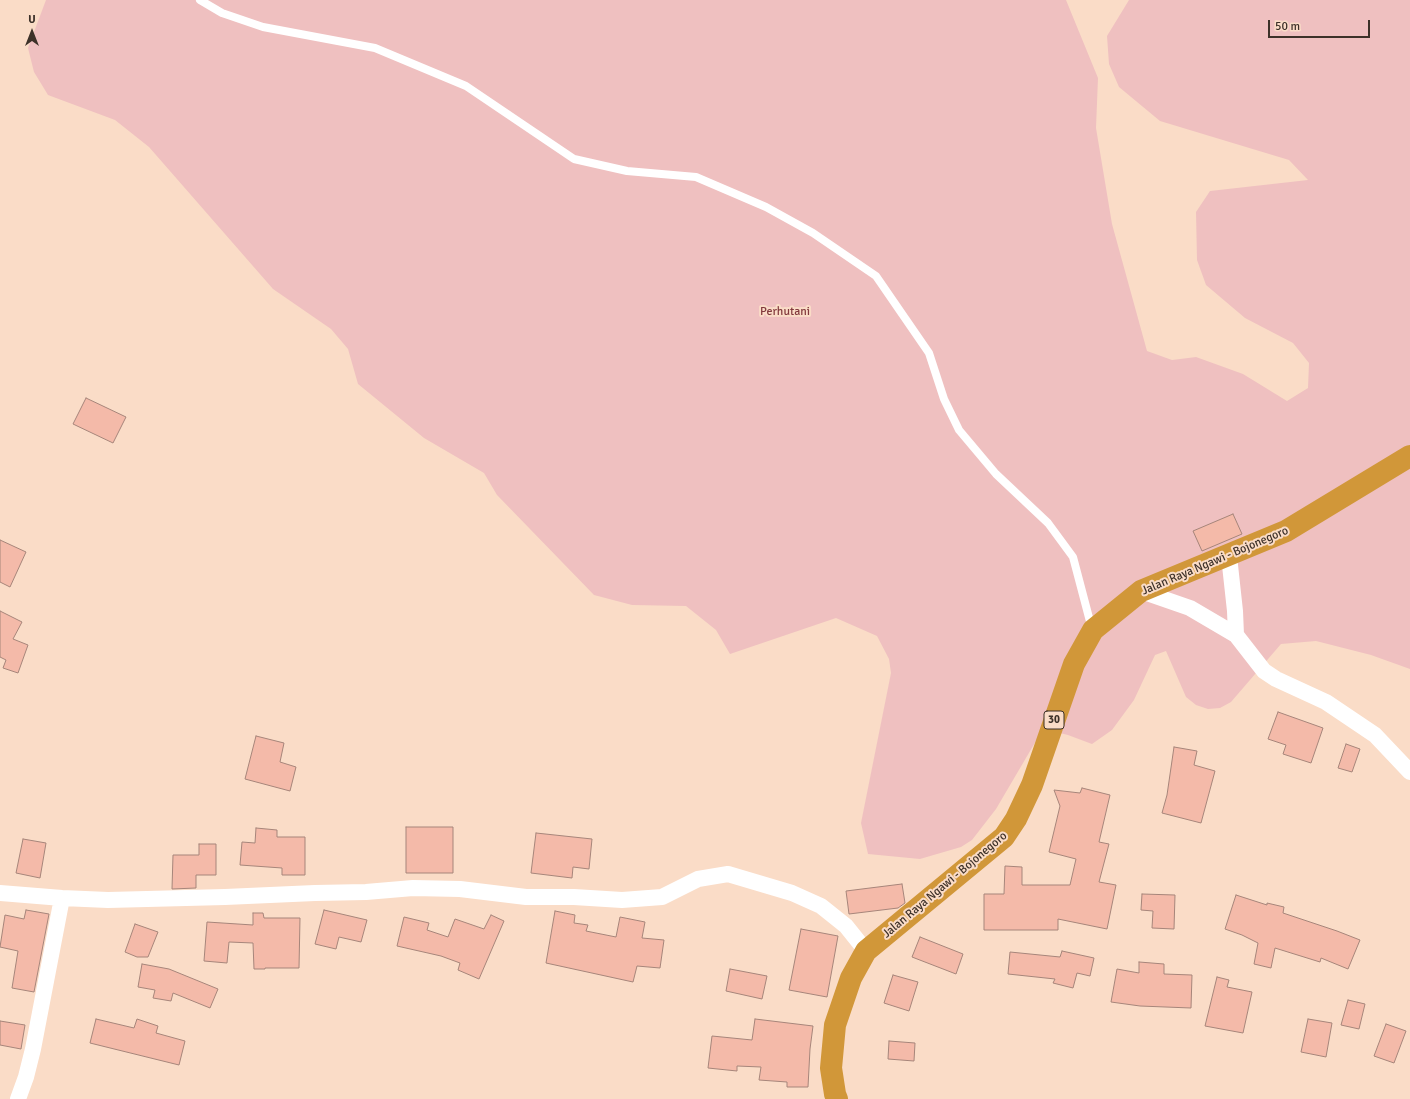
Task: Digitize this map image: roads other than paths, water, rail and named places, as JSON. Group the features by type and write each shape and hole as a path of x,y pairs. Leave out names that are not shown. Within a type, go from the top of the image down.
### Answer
{"highway":[{"name":"Jalan Raya Ngawi - Bojonegoro","path":"837,1099 831,1068 835,1025 851,978 866,952 1004,837 1016,819 1032,785 1074,664 1093,630 1141,591 1286,532 1410,456"}],"street":[{"path":"1228,556 1235,611 1236,635"},
{"path":"1141,591 1190,608 1236,635 1264,671 1326,702 1375,735 1410,772"},
{"path":"0,893 108,900 366,892 413,888 460,889 526,897 574,897 622,900 662,897 698,878 728,874 792,894 820,906 846,926 866,952"},
{"path":"18,1099 33,1049 62,898"}],"lane":[{"path":"200,0 222,13 263,27 374,48 466,86 574,159 627,171 696,177 766,207 813,233 876,276 929,353 944,399 959,430 996,474 1048,523 1073,557 1093,630"}],"park label":[{"name":"Perhutani","path":"785,312"}]}
